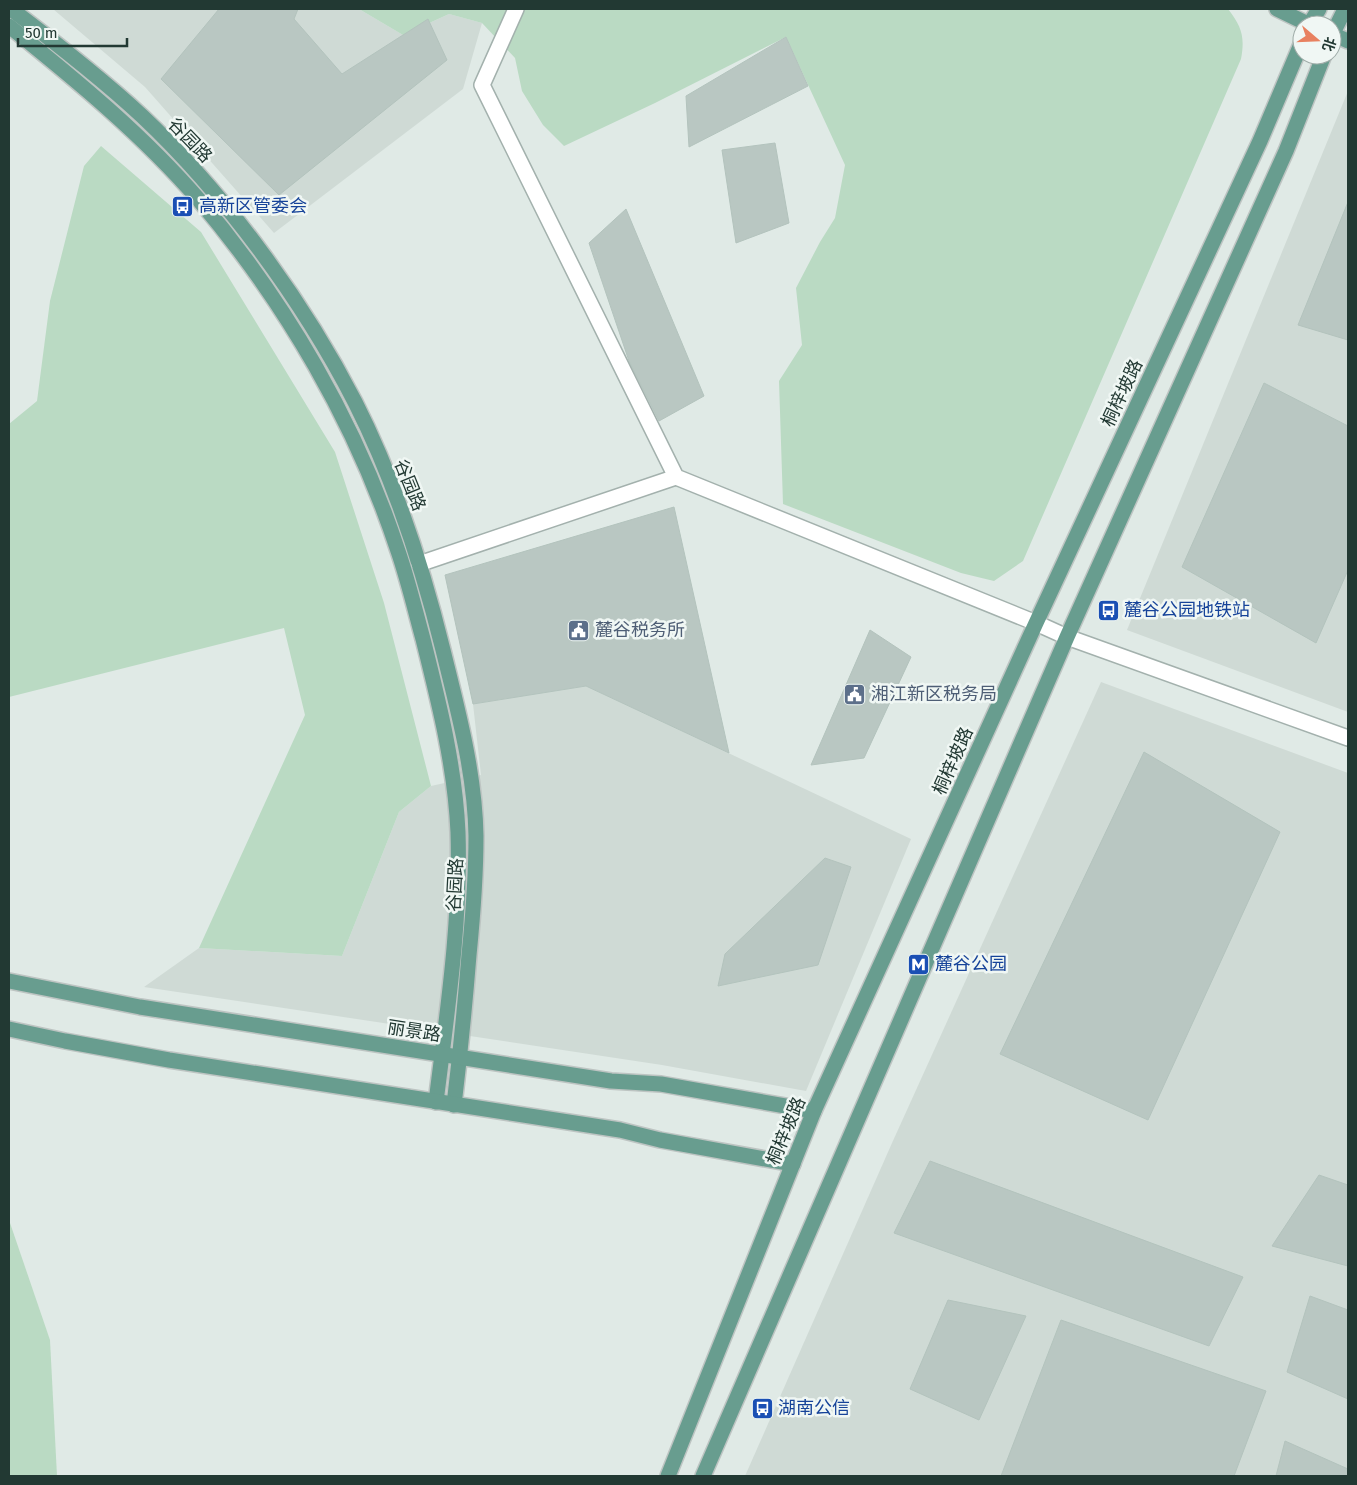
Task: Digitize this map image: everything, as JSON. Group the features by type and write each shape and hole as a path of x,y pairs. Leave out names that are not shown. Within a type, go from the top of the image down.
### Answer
{"main road":[{"name":"谷园路","path":"11,9 100,78 143,118 213,191 291,296 327,352 355,404 394,492 431,604 454,694 467,756 473,798 476,834 474,889 454,1105"},
{"path":"1277,9 1292,16"},
{"name":"谷园路","path":"9,26 88,91 129,129 198,199 240,252 276,304 342,414 378,496 399,551 440,703 451,759 458,834 458,887 436,1102"},
{"name":"桐梓坡路","path":"668,1476 814,1111 1036,623 1260,141 1292,65"},
{"path":"703,1476 1067,637 1286,152 1320,65"},
{"name":"丽景路","path":"9,981 140,1007 611,1081 661,1084 814,1111"},
{"path":"9,1029 169,1060 620,1130 660,1140 793,1164"}],"street":[{"path":"516,9 482,85 676,477"},
{"path":"419,564 676,477 1067,637 1348,738"}],"shaded area":[{"path":"53,9 359,9 403,35 449,14 482,23 463,89 274,233 145,87"},
{"path":"1348,91 1348,712 1127,630"},
{"path":"1101,682 1348,773 1348,1476 745,1476 892,1143"},
{"path":"586,686 911,839 806,1091 662,1065 144,987 199,948 342,956 399,812 431,786 481,775 473,704"}],"green space":[{"path":"359,9 1228,9 1239,27 1243,44 1241,59 1023,561 994,581 961,573 783,504 779,381 802,345 796,288 835,218 845,165 786,37 655,103 564,146 543,125 522,91 515,58 482,23 449,14 403,35"},
{"path":"101,146 201,232 335,452 384,603 431,786 399,812 342,956 199,948 305,715 284,628 9,697 9,424 37,401 50,301 84,166"},
{"path":"9,1220 50,1340 57,1476 9,1476"}],"building":[{"path":"219,9 298,9 294,19 342,74 428,19 447,60 279,195 161,79"},
{"path":"786,37 808,86 689,147 686,96"},
{"path":"775,143 789,223 736,243 722,150"},
{"path":"1348,202 1348,340 1298,325"},
{"path":"626,209 704,396 659,421 629,361 589,243"},
{"path":"1264,383 1348,426 1348,570 1316,643 1182,567"},
{"name":"麓谷税务所","path":"674,507 729,753 586,686 473,704 445,575"},
{"path":"870,630 911,657 864,758 811,765"},
{"path":"1144,752 1280,832 1148,1120 1000,1054"},
{"path":"825,858 851,867 818,965 718,986 725,954"},
{"path":"930,1161 1243,1277 1209,1346 894,1233"},
{"path":"1319,1175 1348,1185 1348,1266 1272,1246"},
{"path":"1310,1296 1348,1310 1348,1399 1287,1372"},
{"path":"948,1300 1026,1316 979,1420 910,1389"},
{"path":"1061,1320 1266,1391 1234,1476 1001,1476"},
{"path":"1285,1441 1348,1469 1348,1476 1276,1476"}],"place":[{"name":"高新区管委会","path":"183,206"},
{"name":"麓谷公园地铁站","path":"1108,610"},
{"name":"麓谷税务所","path":"579,630"},
{"name":"湘江新区税务局","path":"855,694"},
{"name":"麓谷公园","path":"919,964"},
{"name":"湖南公信","path":"762,1408"}]}
